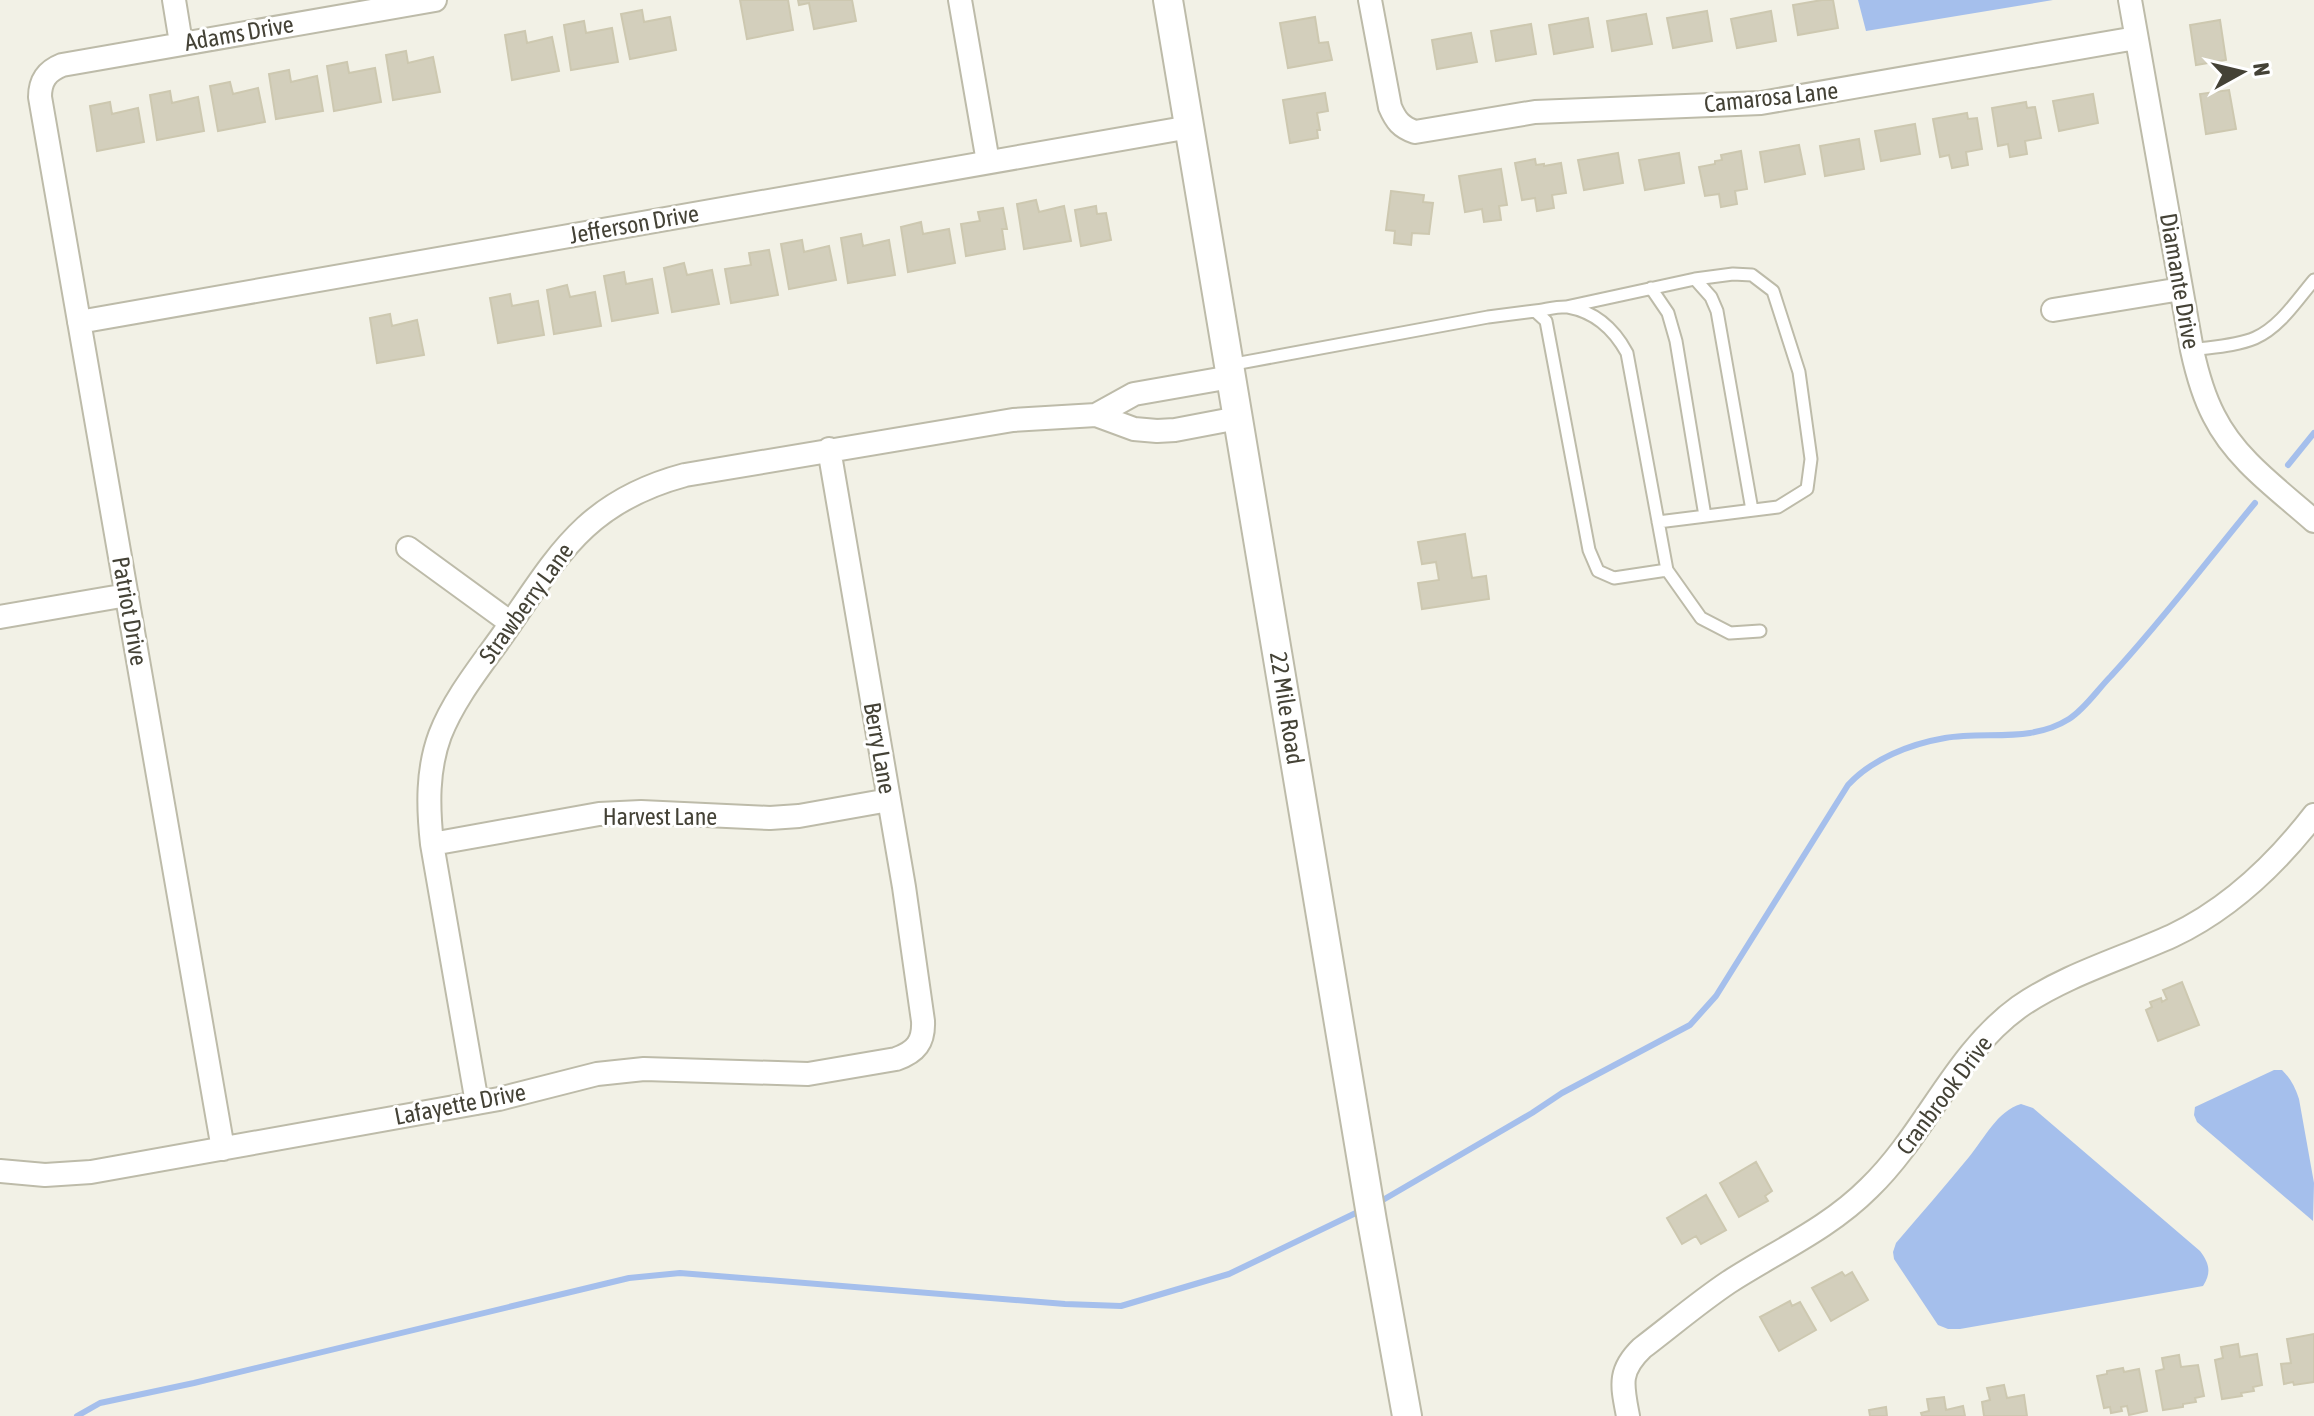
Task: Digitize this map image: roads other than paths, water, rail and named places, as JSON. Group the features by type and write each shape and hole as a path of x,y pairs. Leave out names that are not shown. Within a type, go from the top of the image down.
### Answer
{"street":[{"path":"174,0 181,43"},
{"name":"Adams Drive","path":"46,74 62,65 435,0"},
{"path":"960,0 988,162"},
{"name":"22 Mile Road","path":"1168,0 1407,1416"},
{"name":"Camarosa Lane","path":"1370,0 1390,107 1396,120 1404,128 1415,132 1535,112 1761,103 2136,38"},
{"name":"Diamante Drive","path":"2130,0 2192,350 2205,397 2225,435 2257,471 2314,521"},
{"name":"Patriot Drive","path":"46,74 40,97 223,1149"},
{"name":"Jefferson Drive","path":"79,322 1190,127"},
{"path":"2053,310 2181,289"},
{"name":"Strawberry Lane","path":"1096,415 1134,394 1230,371"},
{"name":"Strawberry Lane","path":"477,1103 432,844 431,770 441,733 468,683 570,540 599,515 631,494 646,486 685,475 1013,420 1096,415 1134,429 1157,431 1238,418"},
{"name":"Berry Lane","path":"829,449 923,1021 918,1047"},
{"path":"408,548 511,623"},
{"path":"0,617 127,595"},
{"name":"Harvest Lane","path":"432,844 599,814 641,812 770,818 889,800"},
{"name":"Cranbrook Drive","path":"1628,1416 1623,1381 1625,1368 1642,1348 1726,1284 1807,1237 1851,1206 1903,1151 1965,1059 1998,1024 2038,995 2173,935 2215,911 2257,878 2314,815"},
{"name":"Lafayette Drive","path":"0,1171 68,1175 477,1103 608,1072 665,1069 808,1074 896,1059 918,1047"}],"lane":[{"path":"1230,371 1488,317 1566,307 1695,279 1752,275 1773,291 1799,372 1811,459 1807,489 1778,507 1658,522"},
{"path":"1695,279 1711,297 1717,311 1752,510"},
{"path":"2192,350 2251,340 2264,333 2275,325 2314,280"},
{"path":"1651,288 1668,313 1676,341 1705,516"},
{"path":"1566,307 1602,320 1618,336 1627,353 1667,570 1701,618 1730,633 1760,631"},
{"path":"1535,311 1546,321 1589,550 1598,571 1614,578 1667,570"}],"water":[{"path":"1858,0 2053,0 1866,31"},
{"path":"2274,1070 2285,1073 2299,1099 2314,1183 2313,1221 2197,1122 2194,1115 2195,1107"},
{"path":"2021,1104 2033,1108 2200,1251 2208,1268 2203,1286 1960,1329 1938,1325 1894,1259 1896,1243 1998,1119"}],"waterway":[{"path":"2288,465 2314,433"},
{"path":"1376,1204 1562,1093 1690,1025 1716,996 1848,785 1880,760 1918,744 1961,736 2024,734 2054,726 2075,715 2148,634 2255,503"},
{"path":"77,1416 100,1403 629,1278 680,1273 1121,1306 1229,1274 1362,1210"}]}
